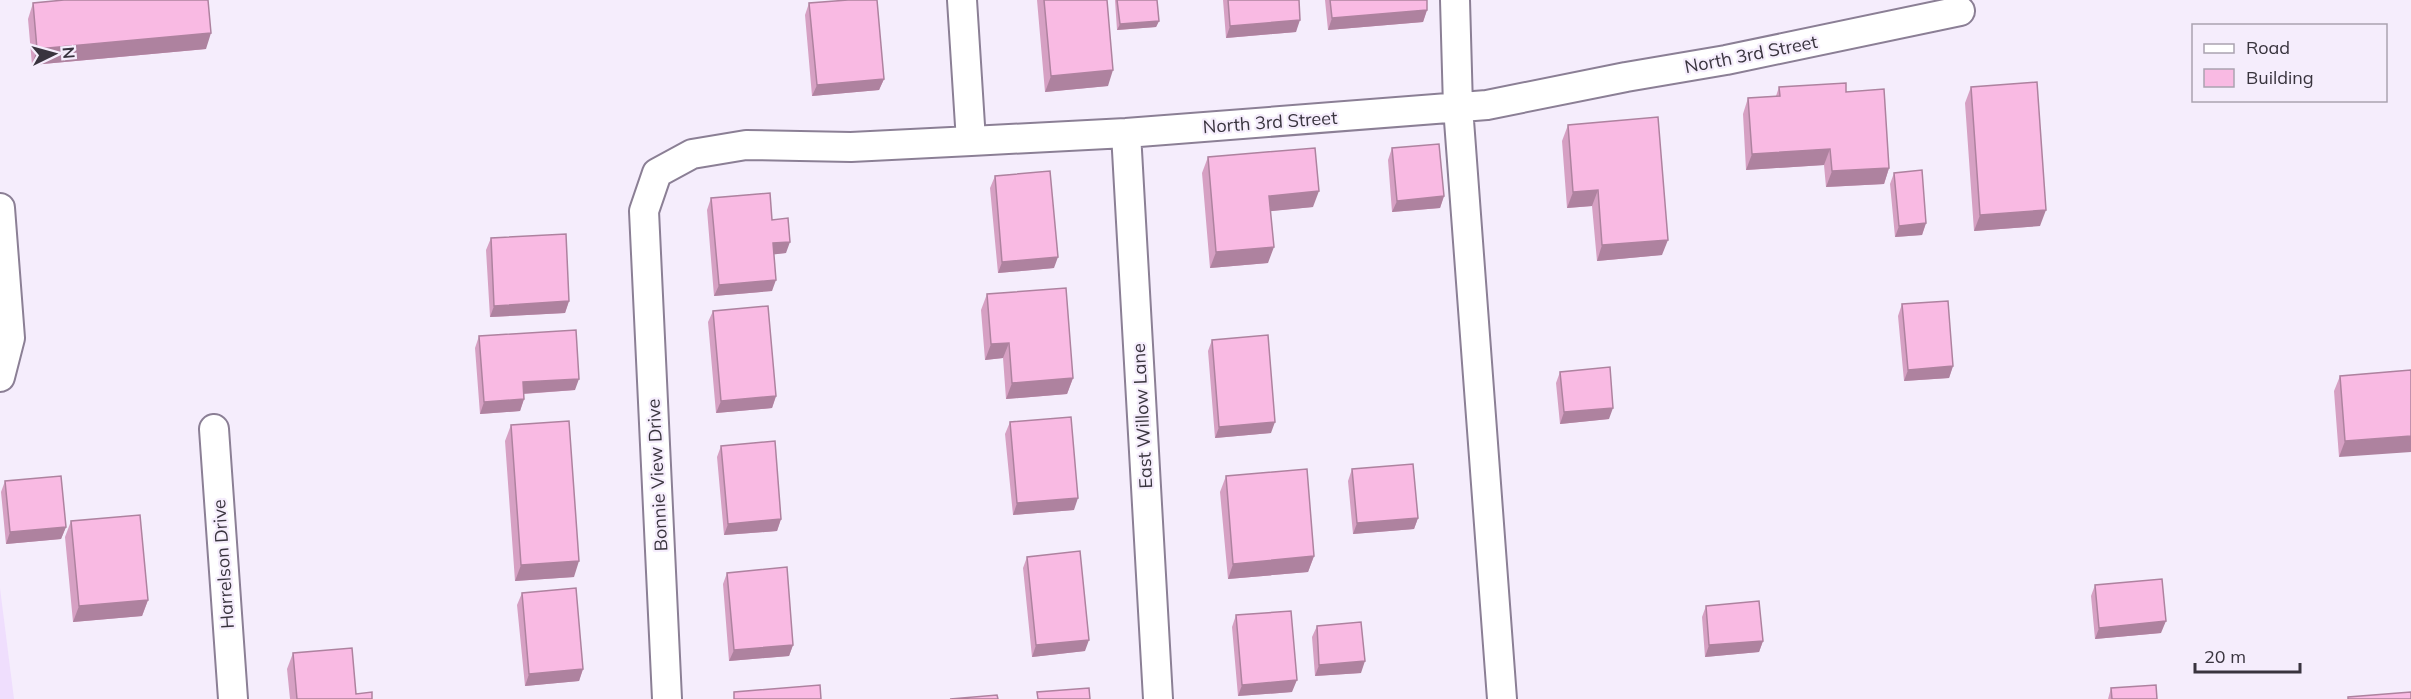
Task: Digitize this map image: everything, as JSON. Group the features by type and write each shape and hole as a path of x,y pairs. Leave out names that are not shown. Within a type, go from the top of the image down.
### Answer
{"street":[{"path":"962,0 970,141"},
{"path":"1455,0 1458,107 1502,699"},
{"name":"North 3rd Street","path":"646,251 644,210 657,173 692,154 746,145 851,147 1126,133 1487,105 1726,60 1960,11"},
{"name":"East Willow Lane","path":"1126,133 1158,699"},
{"path":"0,208 10,338 0,377"},
{"name":"Bonnie View Drive","path":"646,251 667,699"},
{"name":"Harrelson Drive","path":"214,429 233,699"}],"shaded area":[{"path":"0,588 14,699 0,699"}],"building":[{"path":"64,0 208,0 211,33 37,49 33,3"},
{"path":"877,0 884,79 817,85 809,3"},
{"path":"1044,0 1107,0 1113,70 1051,76"},
{"path":"1117,0 1157,0 1159,21 1120,24"},
{"path":"1228,0 1299,0 1300,20 1230,26"},
{"path":"1330,0 1427,0 1427,10 1332,18"},
{"path":"2037,82 2046,210 1980,215 1971,87"},
{"path":"1846,83 1846,92 1884,89 1889,168 1832,171 1830,149 1752,154 1748,98 1780,96 1779,87"},
{"path":"1658,117 1668,240 1602,245 1598,190 1573,192 1568,125"},
{"path":"1439,144 1444,196 1397,201 1392,148"},
{"path":"1315,148 1319,191 1269,196 1274,247 1216,252 1208,157"},
{"path":"1922,170 1926,223 1899,226 1894,173"},
{"path":"1050,171 1058,257 1002,262 995,176"},
{"path":"770,193 772,220 788,218 790,242 773,243 776,280 719,285 711,198"},
{"path":"566,234 569,301 494,306 491,238"},
{"path":"1066,288 1073,378 1012,383 1009,343 991,344 987,294"},
{"path":"1948,301 1953,366 1908,370 1902,304"},
{"path":"768,306 776,396 721,401 713,311"},
{"path":"576,330 579,379 523,382 524,399 484,402 479,336"},
{"path":"1268,335 1275,422 1219,427 1212,340"},
{"path":"1610,367 1613,408 1564,412 1560,372"},
{"path":"2411,370 2411,436 2345,441 2340,376"},
{"path":"1071,417 1078,498 1017,503 1010,422"},
{"path":"569,421 579,561 521,565 511,425"},
{"path":"775,441 781,519 728,524 721,446"},
{"path":"1413,464 1418,518 1357,523 1352,469"},
{"path":"1307,469 1314,556 1233,564 1226,476"},
{"path":"61,476 66,527 10,532 5,481"},
{"path":"140,515 148,600 79,606 71,521"},
{"path":"1080,551 1089,640 1036,645 1027,557"},
{"path":"787,567 793,645 734,650 727,573"},
{"path":"2162,579 2166,621 2099,628 2095,585"},
{"path":"576,588 583,669 529,674 522,593"},
{"path":"1759,601 1763,641 1709,645 1706,606"},
{"path":"1291,611 1297,680 1242,685 1236,615"},
{"path":"1361,622 1365,661 1319,665 1317,626"},
{"path":"352,648 356,694 372,692 372,699 297,699 293,653"},
{"path":"820,685 821,699 734,699 734,692"},
{"path":"2156,685 2157,699 2112,699 2111,688"},
{"path":"1089,688 1090,699 1038,699 1037,692"},
{"path":"2411,692 2411,699 2348,699 2348,697"},
{"path":"997,695 998,699 950,699"}]}
